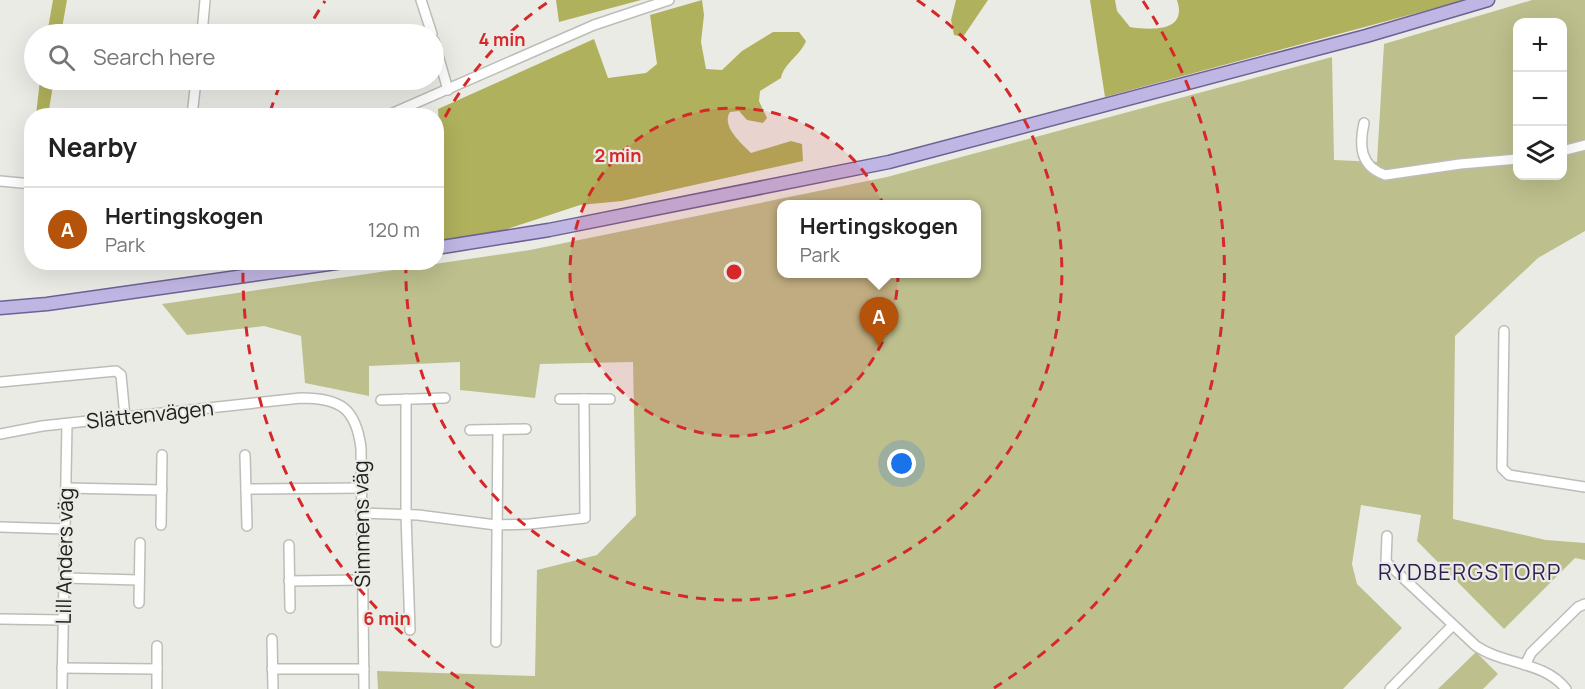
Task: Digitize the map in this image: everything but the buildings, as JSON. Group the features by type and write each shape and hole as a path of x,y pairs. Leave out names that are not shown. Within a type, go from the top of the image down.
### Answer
{"main road":[{"path":"444,247 549,230 889,162 1366,36 1488,0"},
{"path":"0,308 59,303 288,270"}],"street":[{"path":"203,24 205,0"},
{"path":"421,0 429,24"},
{"path":"406,108 594,25 669,0"},
{"path":"444,76 448,90"},
{"path":"193,108 195,90"},
{"path":"1364,123 1360,142 1364,158 1375,171 1385,175 1460,164 1513,159"},
{"path":"1567,150 1585,145"},
{"path":"0,181 24,183"},
{"path":"1504,331 1502,468 1509,475 1585,487"},
{"path":"0,382 116,371 121,375 125,417"},
{"name":"Slättenvägen","path":"0,434 125,417 301,398"},
{"name":"Simmens väg","path":"301,398 322,398 333,401 353,418 358,431 363,488 364,689"},
{"path":"381,400 445,398"},
{"path":"406,399 406,515 410,630"},
{"path":"560,399 610,399"},
{"path":"362,513 406,515 496,525 585,518 584,399"},
{"name":"Lill Anders väg","path":"62,689 67,424"},
{"path":"470,430 526,429"},
{"path":"496,642 498,430"},
{"path":"161,525 162,455"},
{"path":"244,455 246,526"},
{"path":"66,488 162,490"},
{"path":"246,489 363,488"},
{"path":"0,527 65,529"},
{"path":"1387,536 1386,562 1483,651 1550,674 1566,689"},
{"path":"139,603 140,543"},
{"path":"289,545 290,608"},
{"path":"64,578 139,580"},
{"path":"289,580 362,580"},
{"path":"1525,665 1531,653 1578,607 1585,604"},
{"path":"0,619 63,620"},
{"path":"1390,689 1453,625"},
{"path":"272,639 273,689"},
{"path":"157,646 157,689"},
{"path":"62,668 157,669"},
{"path":"272,669 364,669"}],"green space":[{"path":"1532,0 1585,0 1585,231 1538,258 1455,336 1453,519 1546,540 1585,543 1585,560 1575,558 1504,629 1417,541 1421,515 1361,505 1352,564 1357,584 1402,628 1343,689 378,689 377,671 535,676 537,570 597,555 636,515 633,362 540,364 535,398 460,390 460,362 369,366 369,396 305,383 301,336 264,326 187,335 162,304 394,270 444,270 444,263 530,250 887,177 1332,57 1334,160 1377,162 1384,44"},
{"path":"1476,652 1498,674 1483,689 1438,689"}],"shaded area":[{"path":"53,0 67,0 63,24 49,24"},
{"path":"556,0 641,0 559,22"},
{"path":"702,0 704,15 701,42 706,69 722,70 742,51 773,32 799,32 806,41 800,51 785,68 781,78 760,91 759,101 767,118 763,123 747,120 739,111 730,112 728,123 733,134 751,153 791,141 802,144 803,161 622,201 580,205 495,233 444,241 444,108 440,108 594,39 608,78 646,73 657,64 650,15"},
{"path":"956,0 988,0 963,37 954,35 951,20"},
{"path":"1090,0 1115,0 1117,11 1130,27 1147,29 1172,24 1177,19 1179,11 1177,0 1465,0 1105,97"},
{"path":"39,90 52,90 49,108 37,108"}],"place":[{"name":"Hertingskogen","path":"879,347"}],"district":[{"name":"RYDBERGSTORP","path":"1470,572"}]}
